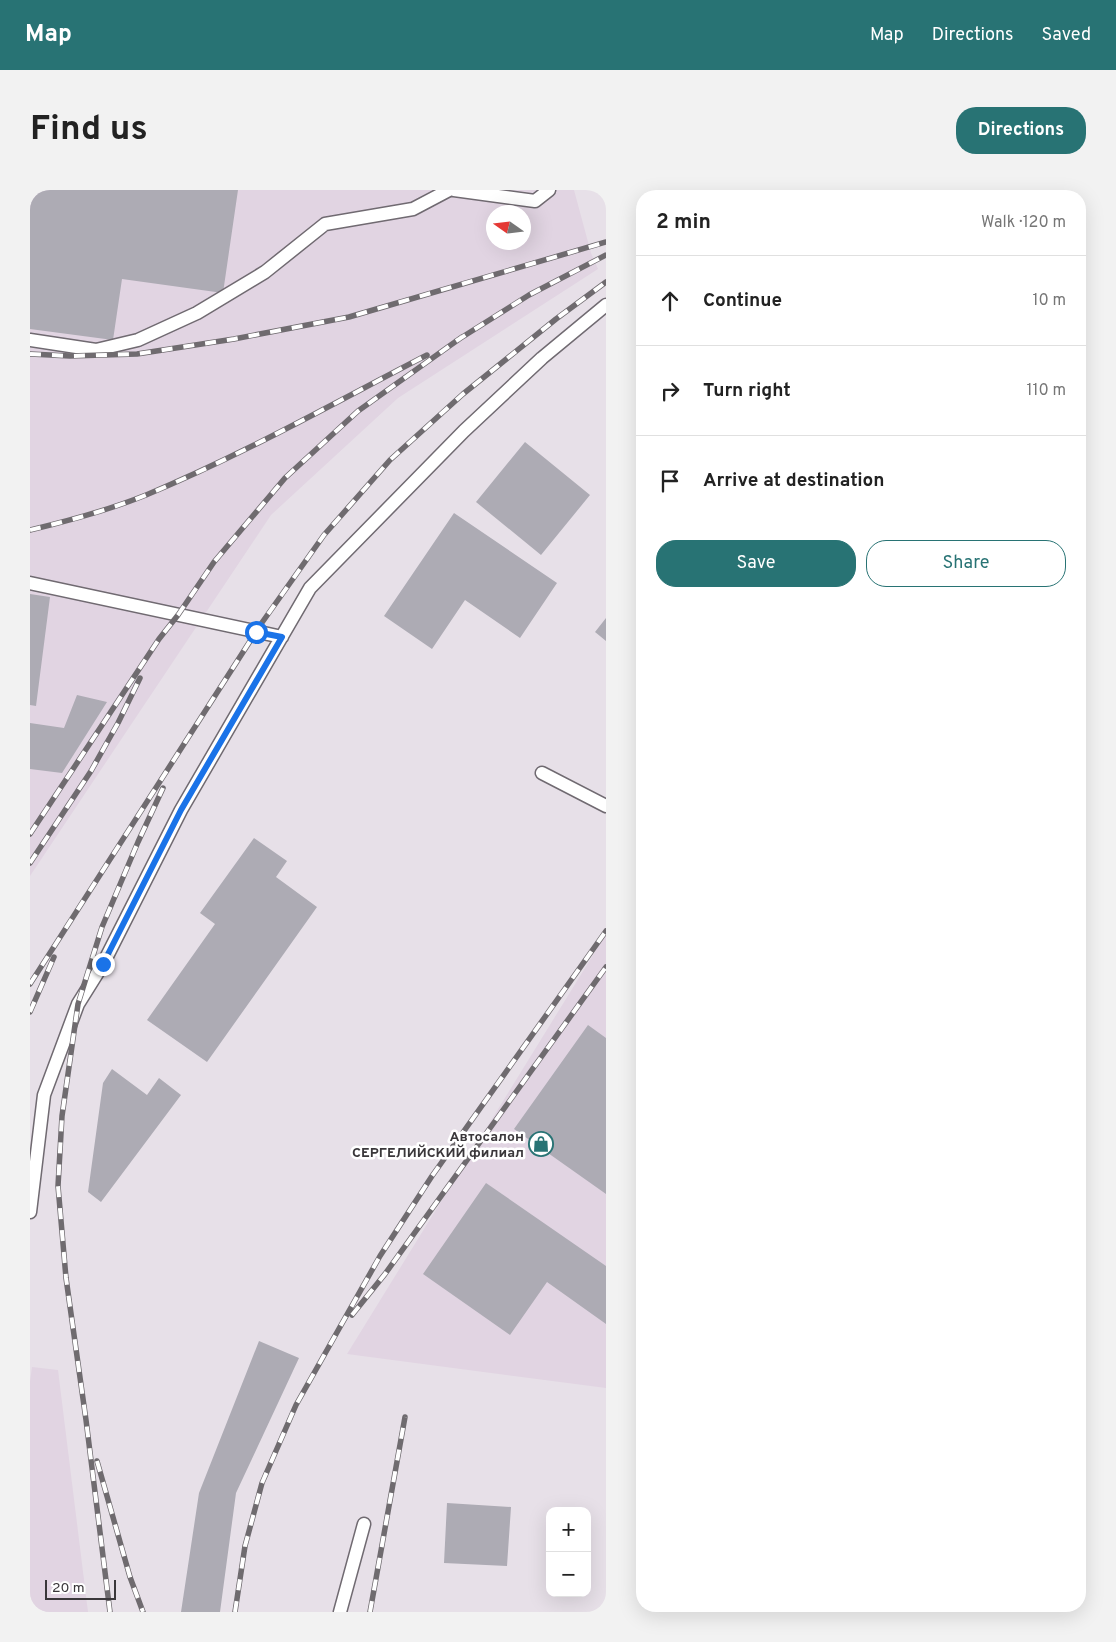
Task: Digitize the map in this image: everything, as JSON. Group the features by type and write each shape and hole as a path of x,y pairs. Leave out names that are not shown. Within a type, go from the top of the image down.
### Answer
{"lane":[{"path":"30,340 96,350 138,340 197,313 265,272 325,224 413,208 449,190"},
{"path":"454,190 534,201 549,190"},
{"path":"30,1212 44,1095 78,1004 103,964 181,810 310,588 464,432 542,358 606,305"},
{"path":"30,583 282,637"},
{"path":"542,773 606,806"},
{"path":"340,1612 364,1524"}],"shaded area":[{"path":"30,190 574,190 591,253 598,269 398,398 271,515 30,876"},
{"name":"Автосалон СЕРГЕЛИЙСКИЙ филиал","path":"606,934 606,1388 347,1354"},
{"path":"32,1367 58,1370 88,1612 30,1612 30,1381"}],"building":[{"path":"30,190 238,190 223,293 122,279 113,340 30,329"},
{"path":"525,442 590,495 541,555 476,502"},
{"path":"454,513 557,583 520,638 465,600 432,649 384,616"},
{"path":"30,594 50,597 36,706 30,705"},
{"path":"606,618 606,641 595,632"},
{"path":"77,695 107,702 62,773 30,769 30,723 64,728"},
{"path":"254,838 287,861 276,877 317,907 207,1062 147,1020 215,924 200,913"},
{"path":"588,1025 606,1038 606,1194 514,1129"},
{"path":"112,1069 147,1095 159,1078 181,1095 101,1202 88,1192 103,1083"},
{"path":"486,1183 606,1266 606,1324 547,1282 510,1335 423,1274"},
{"path":"259,1341 299,1358 236,1493 220,1612 181,1612 199,1493"},
{"path":"447,1503 511,1507 507,1566 444,1563"}],"railway":[{"path":"30,354 70,356 137,354 234,339 349,317 606,242"},
{"path":"456,341 529,295 606,255"},
{"path":"30,984 261,624 324,535 390,460 463,394 556,319 606,282"},
{"path":"30,834 159,639 178,615 214,562 285,478 358,411 462,337"},
{"path":"30,530 118,506 146,495 288,428 427,355"},
{"path":"30,863 91,771 118,723 140,678"},
{"path":"110,1612 66,1278 58,1186 62,1116 78,1004 102,927 163,788"},
{"path":"235,1612 245,1546 262,1483 296,1405 380,1256 432,1176 606,931"},
{"path":"30,1012 54,957"},
{"path":"352,1315 385,1274 606,967"},
{"path":"370,1612 405,1417"},
{"path":"97,1461 130,1577 143,1612"}],"place":[{"name":"Автосалон СЕРГЕЛИЙСКИЙ филиал","path":"541,1144"}],"route":[{"path":"103,964 181,810 282,637 256,632"}]}
